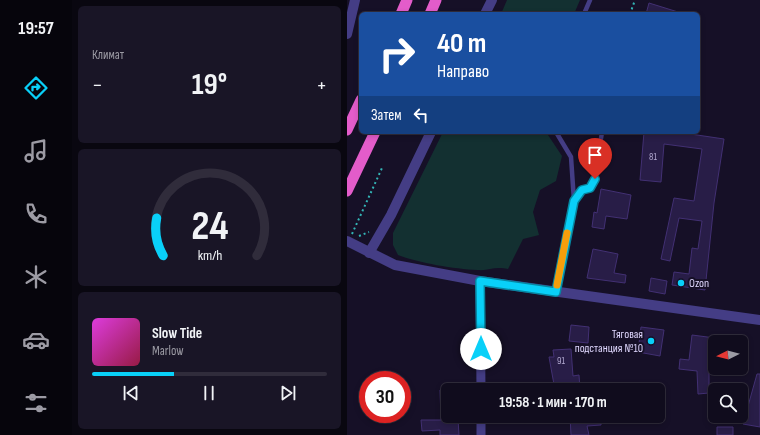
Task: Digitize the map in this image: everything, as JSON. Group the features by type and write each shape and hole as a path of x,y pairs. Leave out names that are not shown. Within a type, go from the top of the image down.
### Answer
{"highway":[{"path":"402,12 407,0"},
{"path":"431,12 436,0"},
{"path":"347,130 359,104"},
{"path":"347,191 374,134"}],"street":[{"path":"347,34 355,0"},
{"path":"486,12 492,0"},
{"path":"369,253 391,215 430,134"},
{"path":"347,241 395,265 480,281 760,320"},
{"path":"480,281 481,383"},
{"path":"481,423 481,435"}],"lane":[{"path":"585,12 590,0"},
{"path":"556,292 574,201 571,157 557,134"},
{"path":"574,201 582,190 590,188 595,179 602,134"}],"path":[{"path":"631,12 635,0"},
{"path":"353,230 382,168"}],"green space":[{"path":"507,0 580,0 575,12 502,12"},
{"path":"442,134 547,134 562,156 556,181 540,190 533,212 539,235 523,239 508,269 499,268 482,270 448,267 406,258 398,255 393,245 393,233"}],"building":[{"path":"649,3 678,12 647,12"},
{"path":"644,134 690,134 724,139 714,203 705,290 672,285 674,272 689,274 692,248 698,249 702,221 679,218 670,261 661,259 674,198 694,201 702,149 664,144 661,182 640,180"},
{"path":"601,189 631,195 627,219 606,216 604,229 592,227 594,212 597,213"},
{"path":"593,249 618,254 614,273 626,275 625,283 587,278"},
{"path":"651,278 667,281 665,294 649,291"},
{"path":"571,325 589,327 588,343 569,341"},
{"name":"Тяговая подстанция №10","path":"641,327 664,330 660,356 638,352"},
{"path":"692,335 708,337 708,393 698,394 697,371 679,369 680,359 689,360"},
{"path":"571,349 573,376 579,375 580,383 554,383 549,357 554,357 553,350"},
{"path":"757,374 760,374 760,427 743,424 748,423 748,406"},
{"path":"440,390 441,390 441,420"},
{"path":"421,420 441,420 441,423 458,423 459,435 440,435 440,430 422,431"},
{"path":"570,423 601,423 601,425 587,426 589,435 571,435"},
{"path":"717,427 733,427 733,435 717,435"}],"slow traffic":[{"path":"557,285 567,233"}],"place":[{"name":"Ozon","path":"681,283"},
{"name":"Тяговая подстанция №10","path":"651,341"}],"route":[{"path":"481,349 480,281 556,292 574,201 582,190 590,188 595,179"}]}
